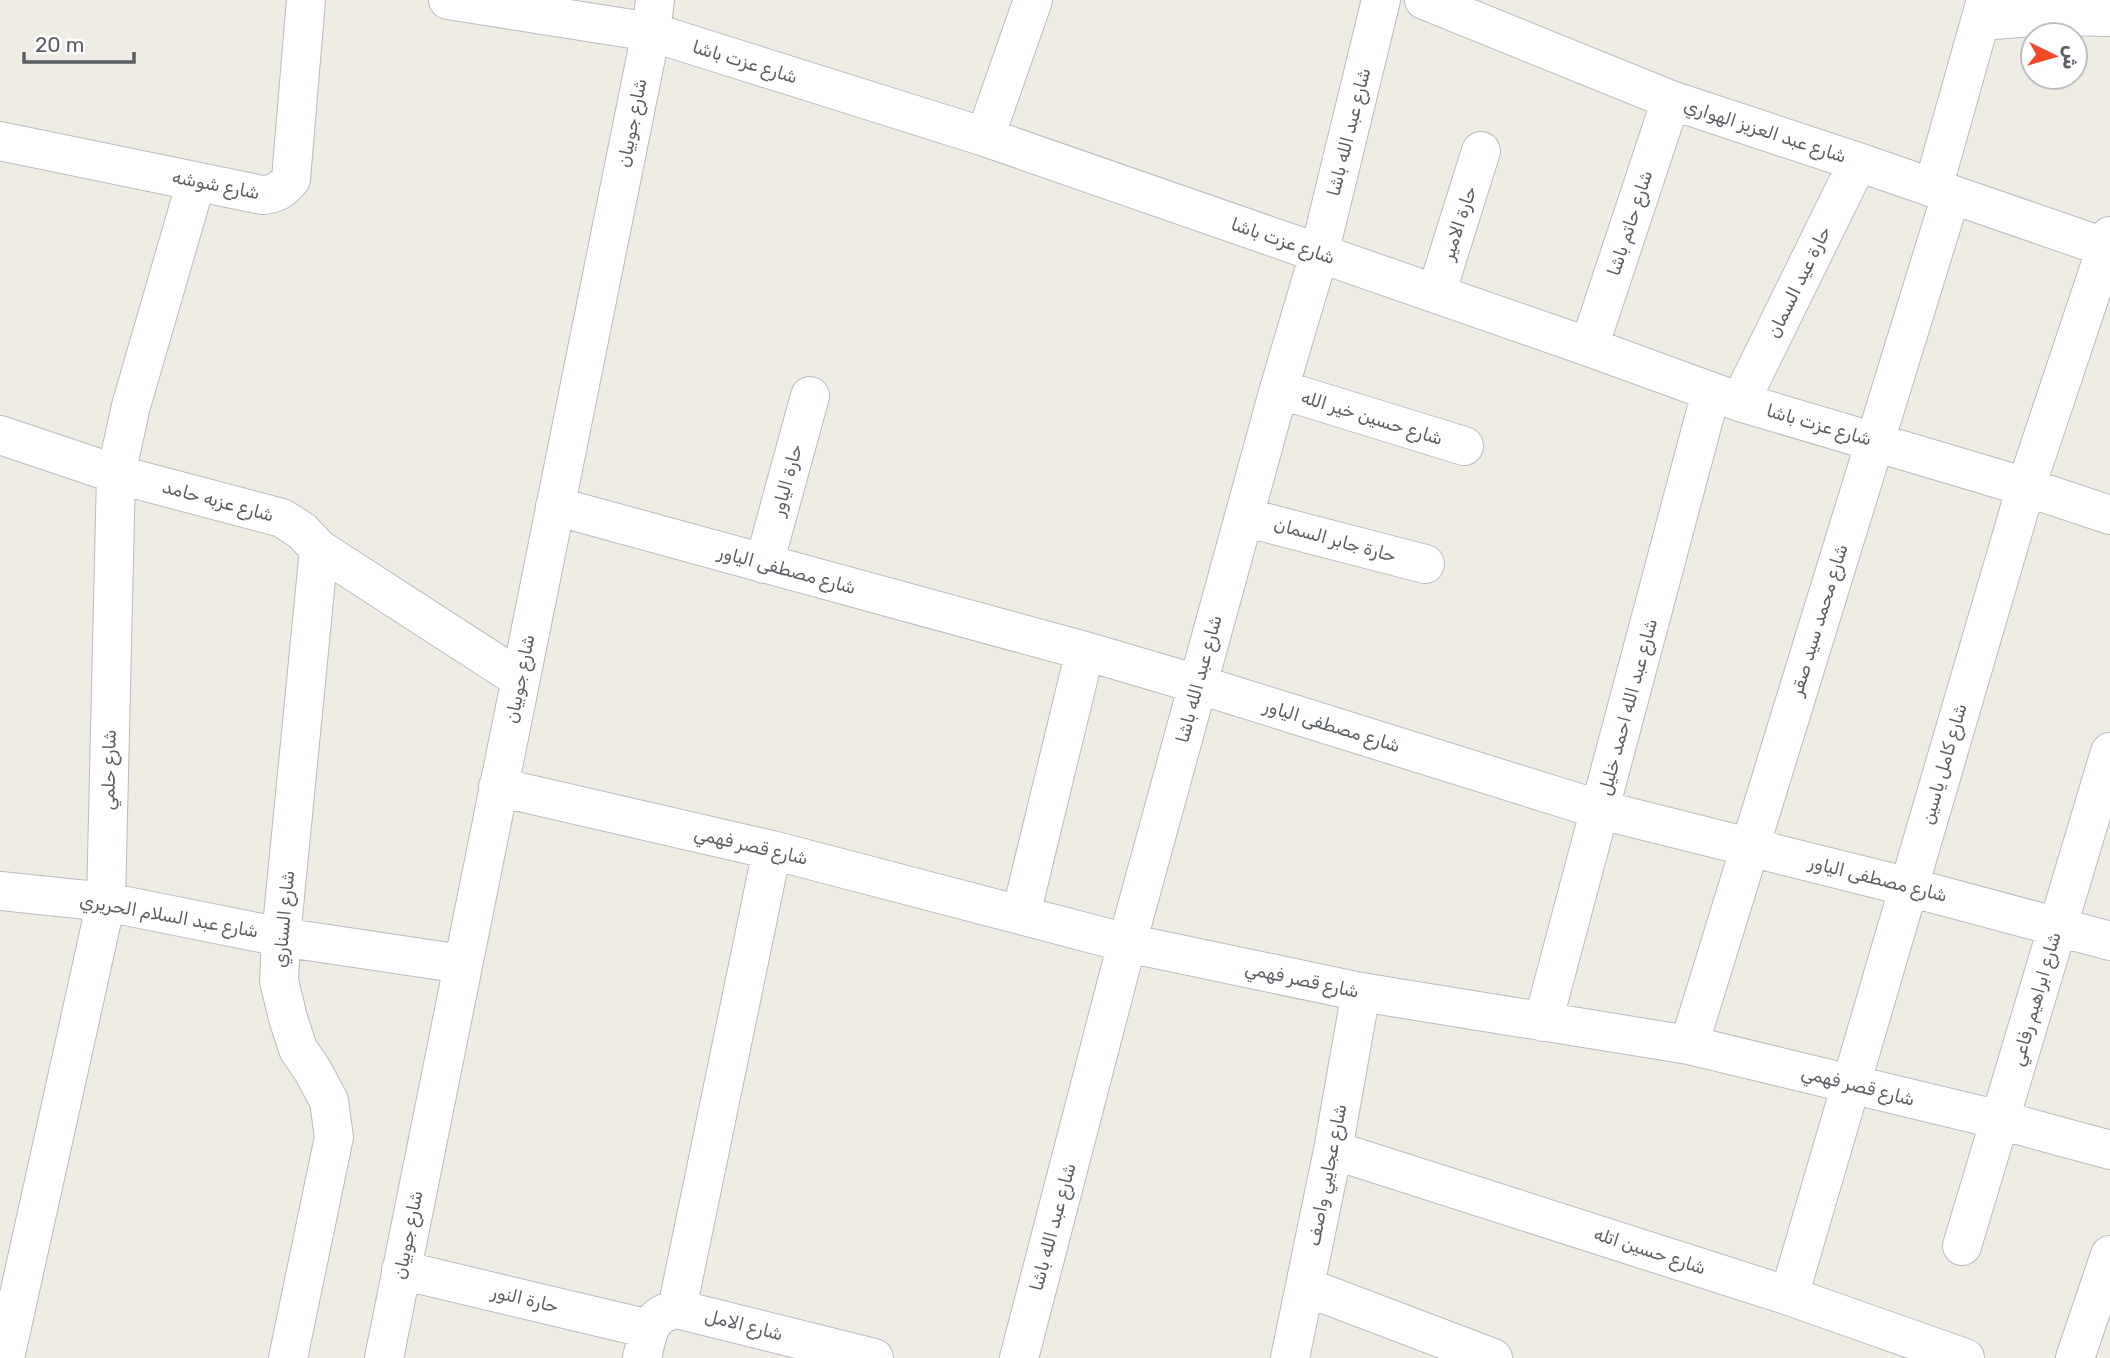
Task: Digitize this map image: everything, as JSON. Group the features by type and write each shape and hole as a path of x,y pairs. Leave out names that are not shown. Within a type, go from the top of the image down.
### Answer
{"street":[{"name":"شارع شوشه","path":"0,141 262,195 273,194 284,188 290,179 306,0"},
{"path":"985,137 1033,0"},
{"name":"شارع عبد الله باشا","path":"1019,1358 1126,943 1319,254 1381,0"},
{"name":"شارع عبد العزيز الهواري","path":"1424,0 1671,100 2109,245"},
{"name":"شارع عزت باشا","path":"462,1 653,16 985,137 1725,397 2026,487 2110,515"},
{"path":"1983,10 2046,16 2110,17"},
{"name":"شارع محمد سيد صقر","path":"1689,1045 1874,442 1942,191 1983,10"},
{"name":"شارع جوبيان","path":"384,1358 653,16"},
{"name":"شارع حاتم باشا","path":"1589,347 1671,100"},
{"name":"حارة الامير","path":"1436,294 1481,151"},
{"name":"حارة عيد السمان","path":"1725,397 1858,162"},
{"name":"شارع حلمي","path":"9,1356 106,902 116,474 131,406 196,182"},
{"name":"شارع كامل ياسين","path":"1789,1296 2026,487 2109,245"},
{"name":"شارع حسين خير الله","path":"1279,390 1464,446"},
{"name":"حارة الياور","path":"764,564 810,396"},
{"name":"شارع عبد الله احمد خليل","path":"1543,1022 1601,810 1725,397"},
{"name":"شارع عزبه حامد","path":"0,435 116,474 282,518 302,531 319,549 520,679"},
{"name":"شارع مصطفى الياور","path":"555,506 1085,651 1601,810 2110,940"},
{"name":"حارة جابر السمان","path":"1244,517 1425,564"},
{"name":"شارع السناري","path":"288,1358 334,1138 329,1101 298,1049 279,981 319,549"},
{"path":"1021,914 1085,651"},
{"name":"شارع ابراهيم رفاعي","path":"1962,1246 2110,752"},
{"name":"شارع قصر فهمي","path":"498,787 772,850 1126,943 1361,992 1689,1045 2000,1120 2110,1150"},
{"path":"656,1332 772,850"},
{"name":"شارع عبد السلام الحريري","path":"0,891 106,902 281,937 462,964"},
{"name":"شارع عجايبي واصف","path":"1290,1358 1333,1150 1361,992"},
{"name":"شارع حسين اتله","path":"1333,1150 1789,1296 1965,1358"},
{"path":"2075,1358 2110,1255"},
{"name":"حارة النور","path":"401,1270 656,1332"},
{"path":"1306,1287 1493,1358"},
{"name":"شارع الامل","path":"656,1332 874,1358"}]}
